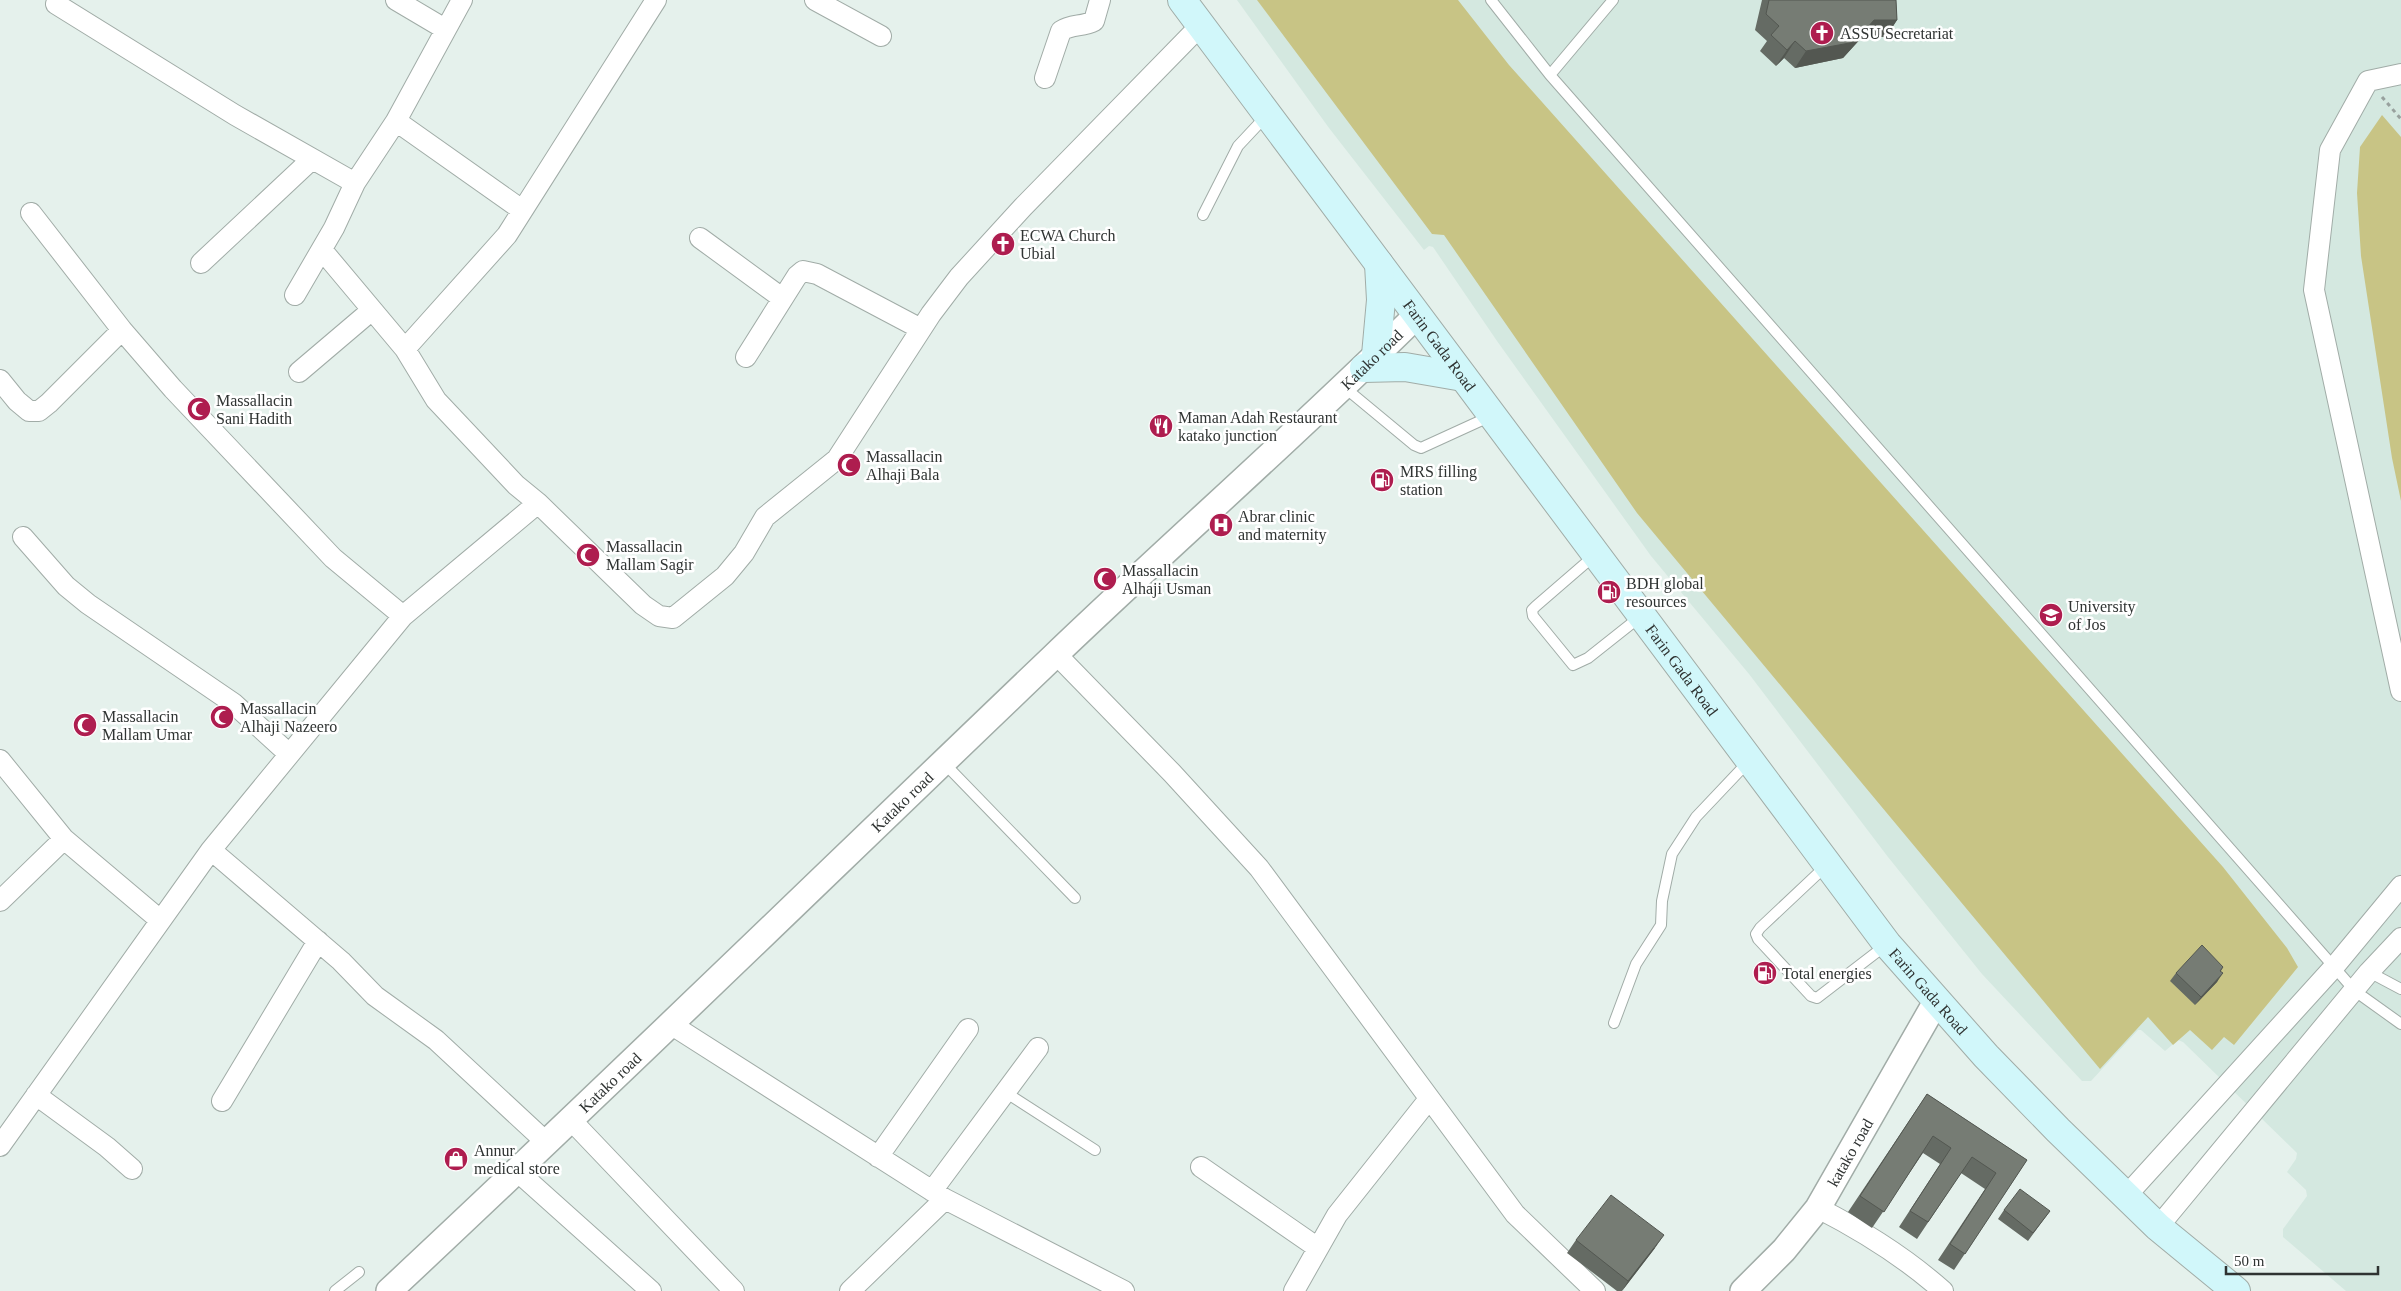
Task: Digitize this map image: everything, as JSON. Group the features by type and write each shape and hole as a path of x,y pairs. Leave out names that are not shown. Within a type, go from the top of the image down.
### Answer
{"main road":[{"name":"Farin Gada Road","path":"1182,0 1887,944 1986,1056 2126,1196 2158,1227 2236,1291"},
{"path":"1379,264 1381,300 1370,362 1463,377"}],"street":[{"path":"396,0 445,30"},
{"path":"295,295 322,250 355,183 396,121 462,0"},
{"path":"405,349 507,234 656,0"},
{"path":"815,0 881,36"},
{"path":"1045,78 1061,31 1066,28 1086,26 1094,21 1100,0"},
{"path":"56,4 235,116 355,183"},
{"path":"322,250 405,349 436,400 516,485 538,503 643,605 660,616 673,618 725,576 744,553 766,517 837,459 921,330 959,276 1201,25"},
{"path":"2401,74 2368,81 2330,150 2314,290 2401,691"},
{"path":"396,121 522,210"},
{"path":"201,263 312,159"},
{"path":"31,213 122,330 173,390 333,558 403,616"},
{"path":"700,238 782,298"},
{"path":"746,357 796,276 802,271 817,274 921,330"},
{"path":"299,372 372,310"},
{"name":"Katako road","path":"398,1288 517,1171 672,1025 1056,654 1370,362 1417,315"},
{"path":"0,380 17,401 29,411 39,411 122,330"},
{"path":"0,1146 211,850 403,616 538,503"},
{"path":"23,537 66,586 88,604 233,703 290,754"},
{"path":"1056,654 1172,773 1259,868 1515,1214 1595,1291"},
{"path":"0,760 64,839 160,920"},
{"path":"0,901 64,839"},
{"path":"211,850 341,961 375,996 436,1040 547,1143"},
{"path":"2126,1196 2334,967 2401,886"},
{"path":"2158,1227 2356,991 2369,972 2401,938"},
{"path":"222,1101 318,941"},
{"name":"katako road","path":"1743,1291 1784,1250 1818,1208 1937,1000"},
{"path":"672,1025 939,1195 1124,1291"},
{"path":"878,1157 968,1029"},
{"path":"850,1291 939,1195 1005,1092 1038,1048"},
{"path":"36,1095 107,1147 132,1169"},
{"path":"1294,1291 1337,1215 1429,1099"},
{"path":"571,1120 734,1291"},
{"path":"1201,1167 1318,1248"},
{"path":"517,1171 652,1291"},
{"path":"1818,1208 1850,1224 1921,1271 1943,1291"}],"lane":[{"path":"1491,0 1550,74 2334,967 2356,991 2401,1024"},
{"path":"1550,74 1613,0"},
{"path":"1202,215 1238,146 1267,114"},
{"path":"1343,387 1414,445 1421,448 1492,415"},
{"path":"1596,554 1536,606 1532,610 1533,616 1573,665 1588,658 1641,615"},
{"path":"1614,1023 1636,964 1661,925 1662,901 1672,854 1696,817 1750,760"},
{"path":"944,763 1076,898"},
{"path":"1828,864 1760,928 1756,934 1758,939 1811,996 1817,998 1887,944"},
{"path":"2369,972 2401,989"},
{"path":"1005,1092 1095,1150"},
{"path":"335,1291 359,1272"}],"path":[{"path":"2368,81 2401,119"}],"shaded area":[{"name":"University of Jos","path":"1237,0 2401,0 2401,1291 2346,1291 2283,1237 2283,1229 2307,1196 2306,1190 2287,1172 2296,1159 2297,1153 2183,1042 2178,1040 2165,1051 2141,1030 2138,1030 2091,1081 2082,1081 1982,974 1888,857 1749,674 1651,556 1497,341 1433,247 1429,246 1424,250 1329,128"},
{"path":"1257,0 1458,0 1509,65 2223,867 2287,948 2298,967 2234,1045 2224,1037 2212,1050 2190,1030 2173,1045 2148,1017 2100,1069 1637,513 1444,235 1432,234"},
{"path":"2382,115 2401,137 2401,501 2392,458 2361,256 2357,193 2360,147"}],"building":[{"name":"ASSU Secretariat","path":"1769,0 1896,0 1897,20 1874,20 1855,42 1806,51 1795,41 1787,50 1771,35 1779,26 1766,14"},
{"path":"2202,945 2223,967 2220,971 2223,973 2201,997 2176,973"},
{"path":"1927,1094 2027,1160 1965,1254 1950,1244 1996,1173 1972,1157 1928,1222 1910,1211 1951,1148 1933,1136 1884,1212 1860,1196"},
{"path":"2020,1189 2050,1211 2033,1233 2004,1210"},
{"path":"1611,1195 1664,1235 1628,1281 1576,1240"}],"place":[{"name":"ASSU Secretariat","path":"1822,33"},
{"name":"ECWA Church Ubial","path":"1003,244"},
{"name":"Massallacin Sani Hadith","path":"199,409"},
{"name":"Maman Adah Restaurant katako junction","path":"1161,426"},
{"name":"Massallacin Alhaji Bala","path":"849,465"},
{"name":"MRS filling station","path":"1382,480"},
{"name":"Abrar clinic and maternity","path":"1221,525"},
{"name":"Massallacin Mallam Sagir","path":"588,555"},
{"name":"Massallacin Alhaji Usman","path":"1105,579"},
{"name":"BDH global resources","path":"1609,592"},
{"name":"University of Jos","path":"2051,615"},
{"name":"Massallacin Alhaji Nazeero","path":"222,717"},
{"name":"Massallacin Mallam Umar","path":"85,725"},
{"name":"Total energies","path":"1765,973"},
{"name":"Annur medical store","path":"456,1159"}]}
